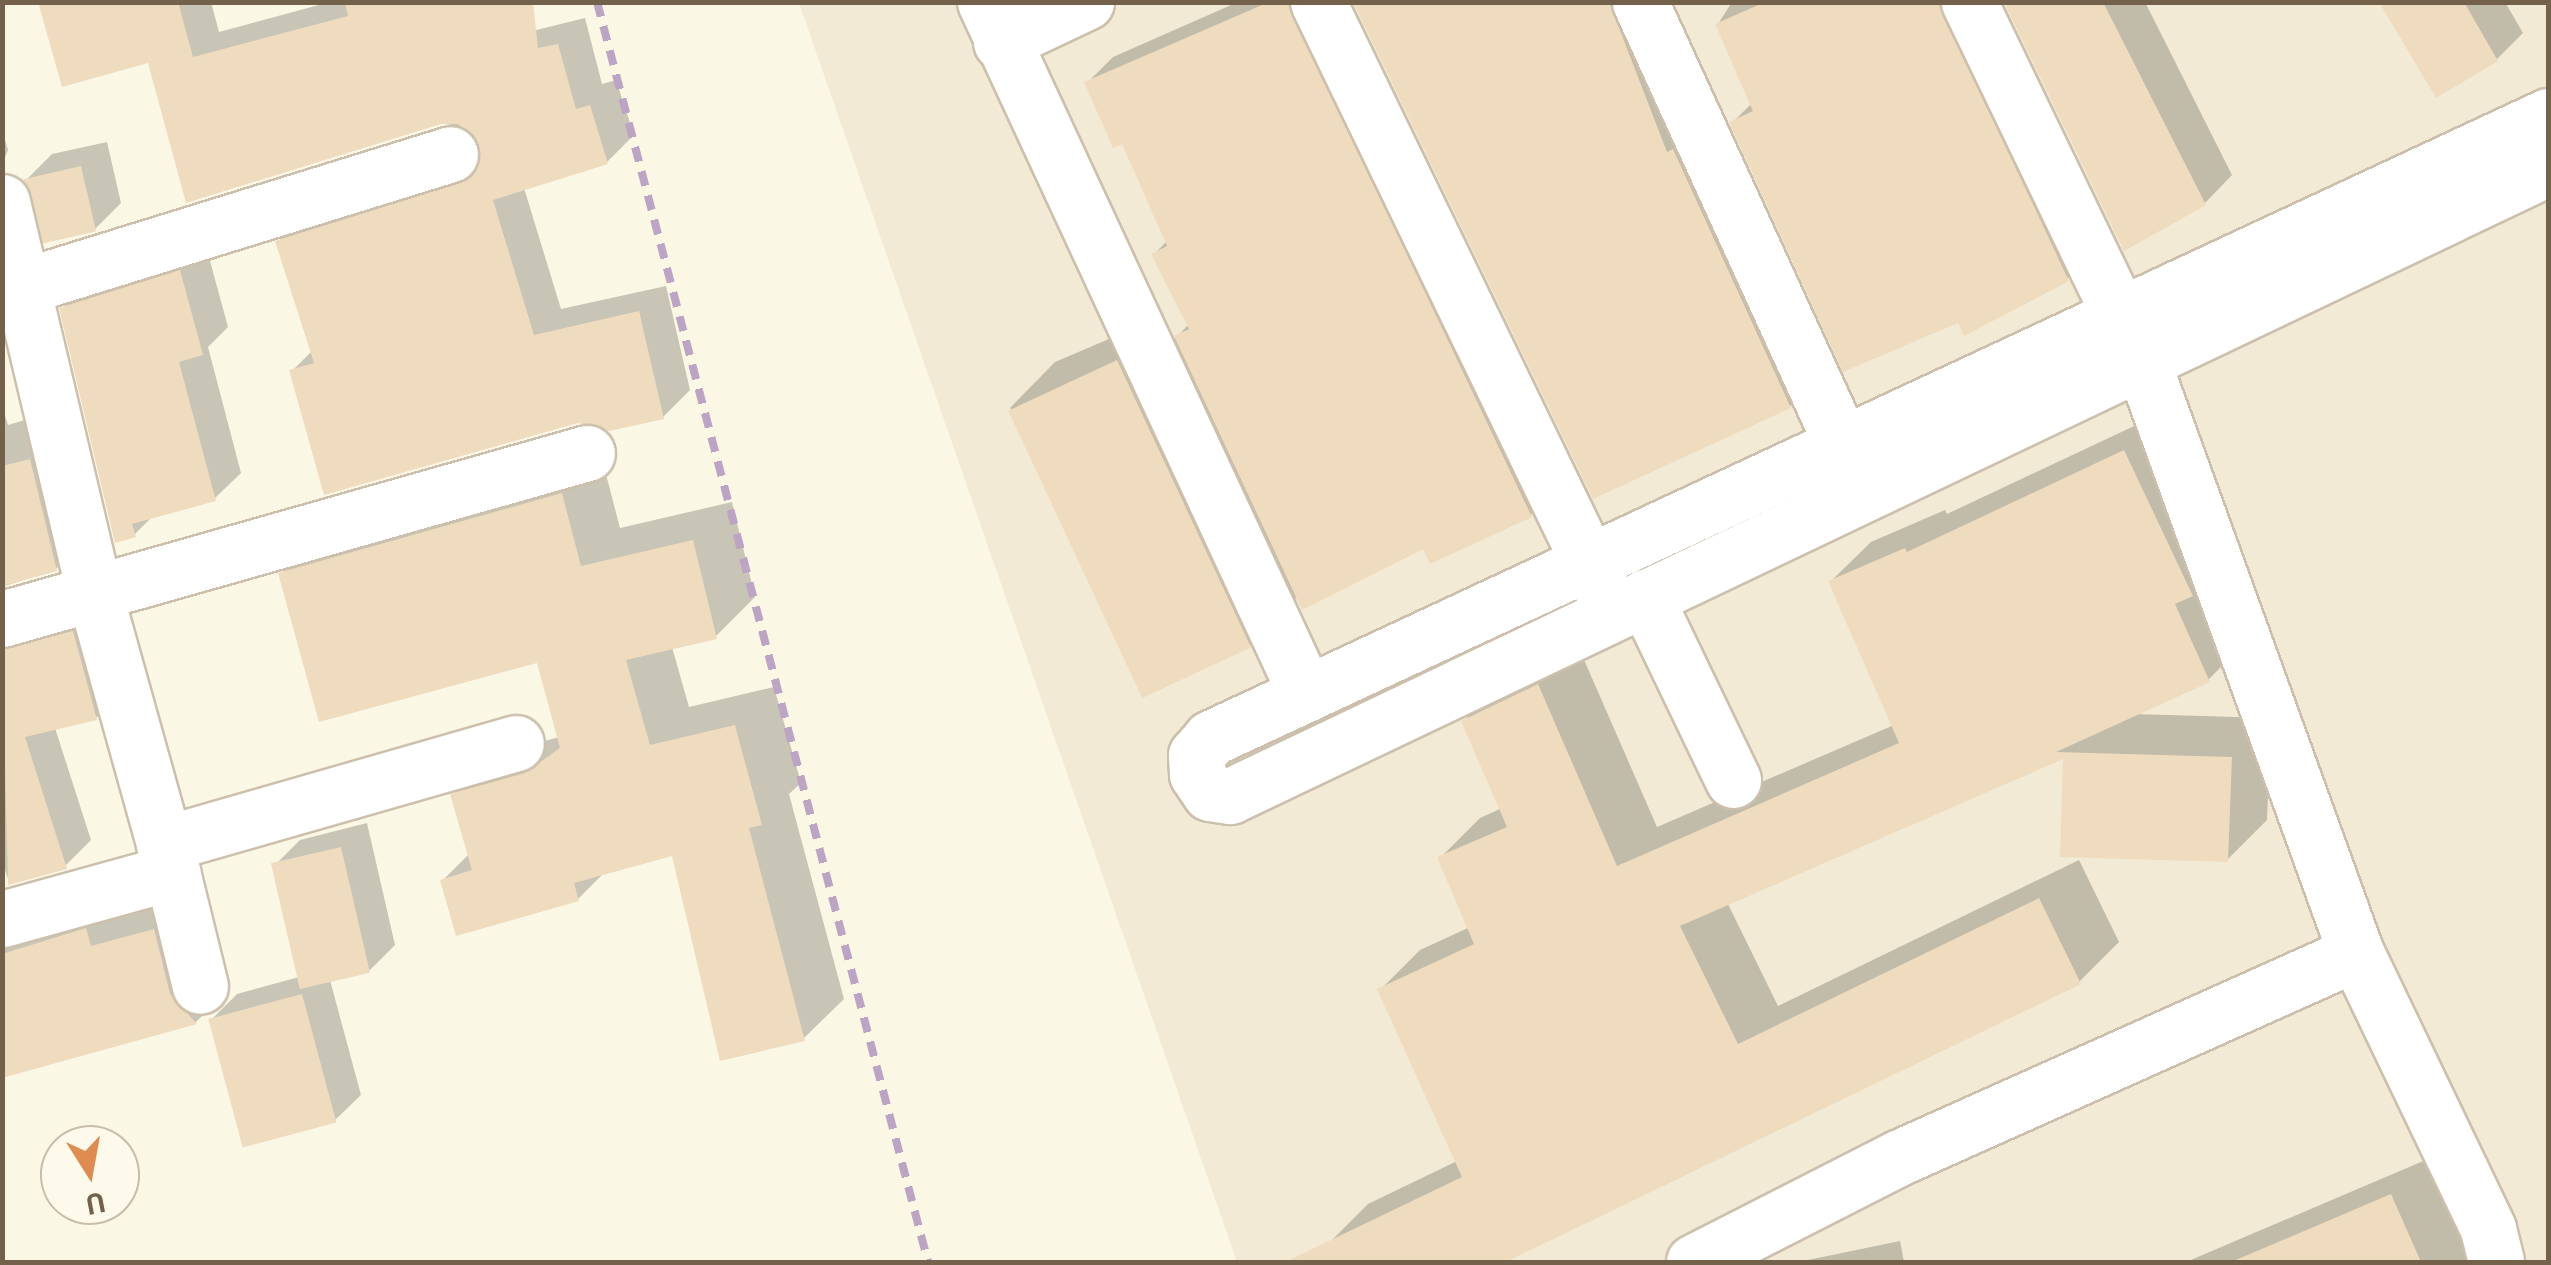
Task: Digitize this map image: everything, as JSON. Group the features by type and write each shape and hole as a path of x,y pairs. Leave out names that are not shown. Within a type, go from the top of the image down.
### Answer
{"street":[{"path":"1086,2 993,22 1306,694"},
{"path":"1318,2 1588,562 1629,605 1733,780"},
{"path":"1640,2 1864,493"},
{"path":"1969,2 2131,338 2356,953 2488,1229 2496,1262"},
{"path":"2548,116 2131,338 1864,493 1230,796 1210,794 1197,774 1196,755 1211,738 1842,444 2131,338 2548,168"},
{"path":"12,290 450,154"},
{"path":"2,202 12,290 200,986"},
{"path":"2,619 587,453"},
{"path":"2,919 168,858 516,744"},
{"path":"1694,1262 1898,1158 2356,953"}],"shaded area":[{"path":"799,3 2548,3 2548,1262 1237,1262"}],"building":[{"path":"38,2 178,2 193,57 348,16 345,2 533,2 538,48 558,44 576,109 590,105 608,164 493,200 534,335 639,311 664,419 609,431 578,423 324,495 289,370 314,363 275,241 460,183 480,162 479,144 458,124 441,124 186,203 148,63 62,87"},
{"path":"1269,2 1287,2 1532,517 1430,564 1423,549 1302,610 1174,336 1189,329 1151,254 1167,246 1122,144 1113,148 1084,82"},
{"path":"1353,2 1609,2 1667,152 1673,149 1791,408 1593,499"},
{"path":"1765,2 1938,2 2069,281 1964,336 1958,323 1843,372 1729,122 1753,111 1715,24"},
{"path":"2004,2 2103,2 2206,205 2124,251"},
{"path":"2379,2 2464,2 2498,61 2436,98"},
{"path":"81,166 96,231 39,245 24,179"},
{"path":"180,270 203,355 179,362 216,501 132,524 136,537 115,543 59,308"},
{"path":"1117,360 1251,647 1142,698 1008,411"},
{"path":"2124,450 2193,596 2175,604 2210,682 2056,752 2232,757 2228,862 2060,857 2063,759 1680,926 1738,1044 2039,898 2081,984 1506,1262 1285,1262 1462,1177 1377,989 1474,944 1437,857 1507,827 1461,721 1538,684 1617,866 1899,743 1828,581 1905,548 1907,552"},
{"path":"30,459 57,571 2,586 2,466"},
{"path":"562,493 581,566 693,540 717,639 626,660 650,745 735,725 762,825 749,828 805,1041 720,1061 672,856 574,883 579,901 456,936 440,880 472,870 450,794 525,773 560,748 537,663 319,722 278,573"},
{"path":"73,631 97,720 25,737 67,869 8,885 2,649"},
{"path":"341,847 370,973 300,989 271,863"},
{"path":"86,928 91,946 154,929 170,994 197,1024 2,1078 2,954"},
{"path":"302,994 336,1122 243,1148 208,1019"},
{"path":"2391,1194 2421,1262 2231,1262"}],"railway":[{"path":"597,2 928,1262"}]}
